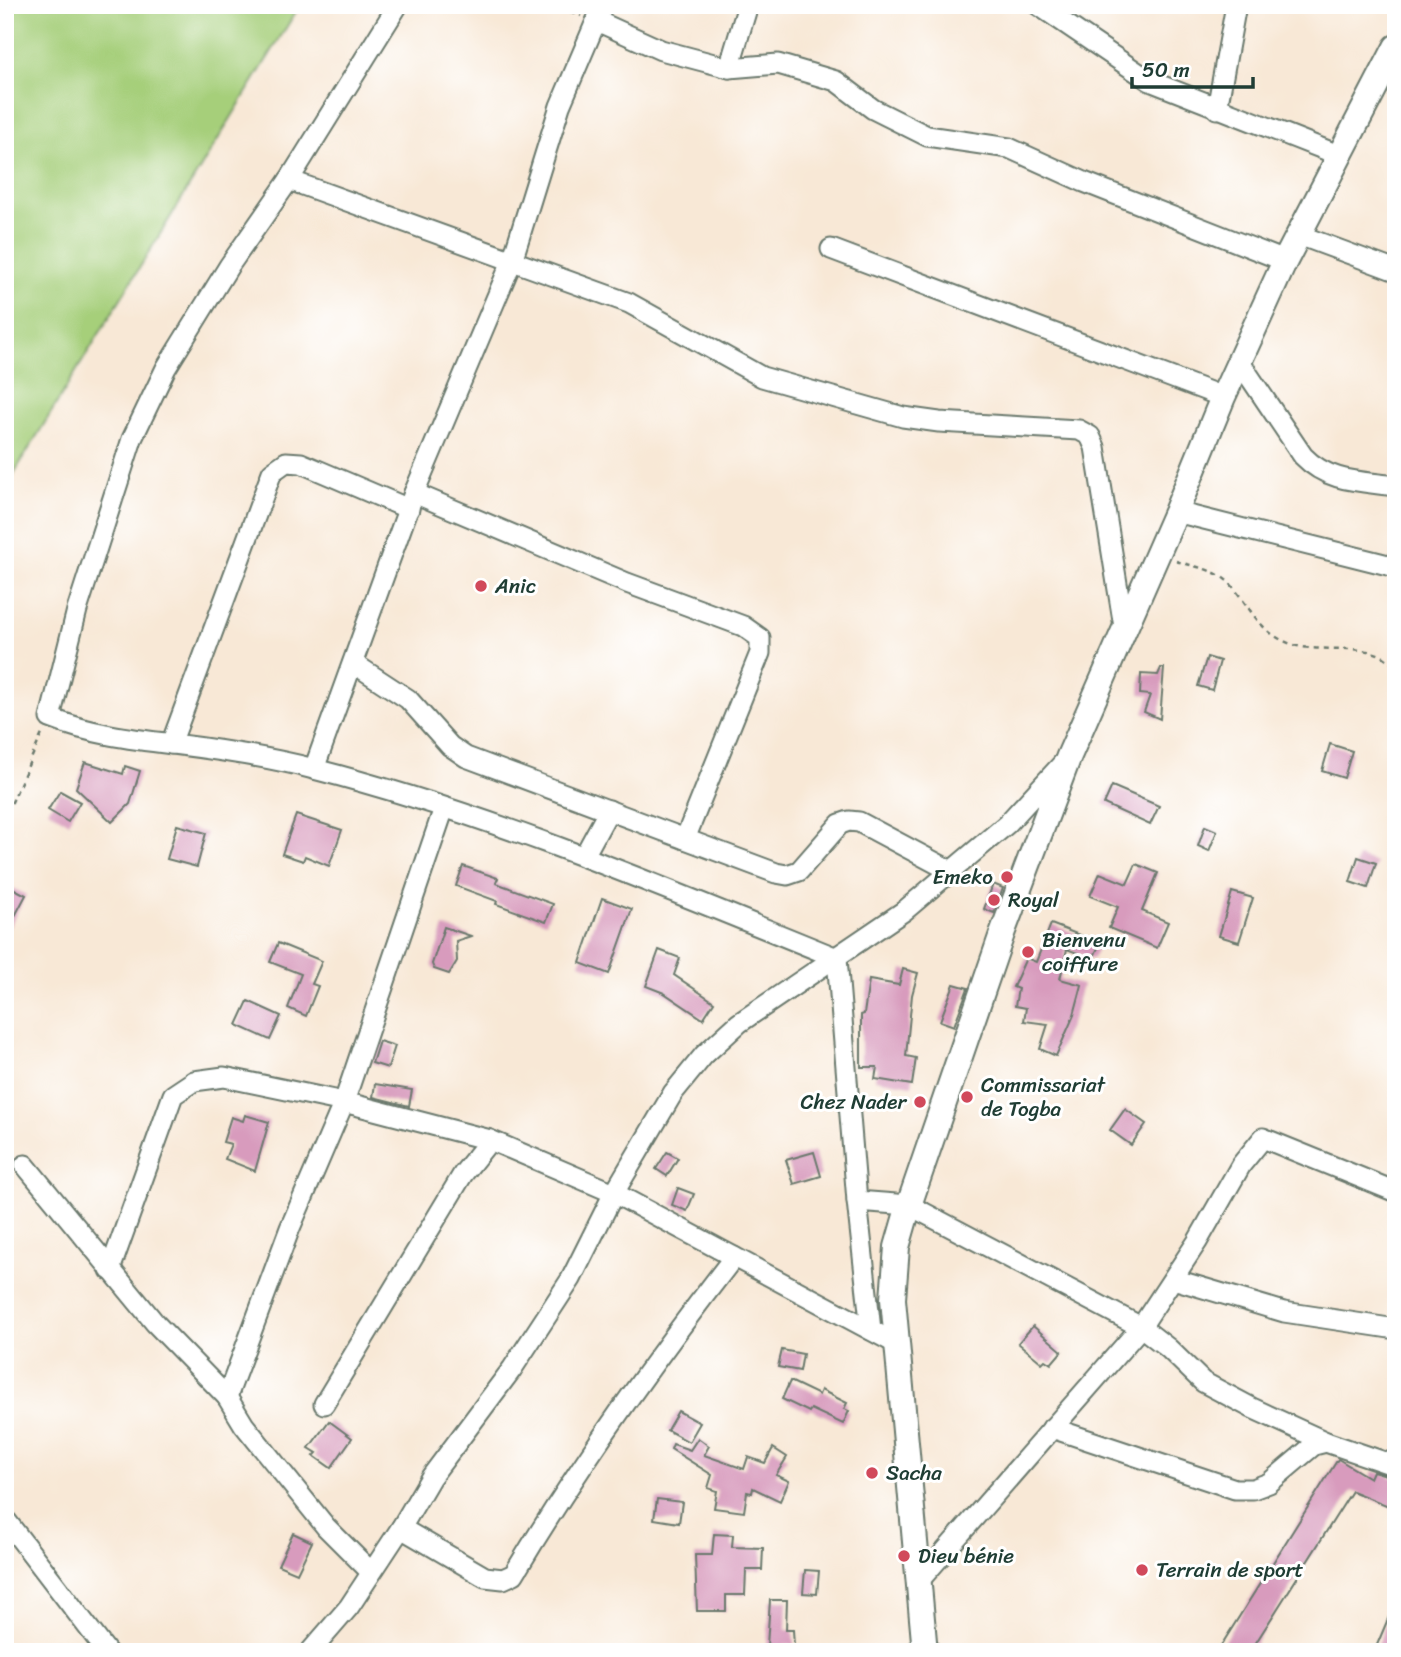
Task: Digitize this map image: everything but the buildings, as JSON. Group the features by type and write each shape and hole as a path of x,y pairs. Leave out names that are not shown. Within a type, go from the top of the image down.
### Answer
{"street":[{"path":"398,5 289,180 229,266 166,368 132,439 77,610 50,718 75,728 121,738 243,754 314,769 444,808 584,856 837,958"},
{"path":"729,68 748,5"},
{"path":"1038,5 1150,81 1341,156"},
{"path":"1217,108 1236,5"},
{"path":"314,769 411,501 512,261 560,106 600,13 661,51 729,68 778,64 836,81 873,108 927,135 1009,148 1096,186 1285,261"},
{"path":"925,1652 893,1273 909,1205 1003,931 1069,756 1176,512 1223,397 1285,261 1396,47"},
{"path":"289,180 629,303 762,377 903,417 939,422 1079,430 1090,436 1095,447 1124,627"},
{"path":"1299,235 1396,271"},
{"path":"831,249 1223,397"},
{"path":"1239,361 1303,456 1315,469 1334,477 1396,486"},
{"path":"171,744 272,472 286,462 301,463 411,501 743,626 760,638 760,653 685,839"},
{"path":"1176,512 1396,567"},
{"path":"353,663 408,699 450,746 466,757 776,873 788,875 799,872 840,824 849,821 859,822 951,871"},
{"path":"310,1652 349,1607 431,1477 512,1368 571,1279 614,1193 673,1093 704,1055 739,1023 904,911 1007,824 1069,756"},
{"path":"227,1397 290,1228 344,1102 444,808"},
{"path":"584,856 609,810"},
{"path":"837,958 857,1201 872,1330"},
{"path":"110,1270 173,1095 194,1081 224,1077 344,1102 490,1140 614,1193 897,1344"},
{"path":"919,1581 1141,1327 1197,1242 1241,1165 1262,1138 1396,1192"},
{"path":"324,1404 463,1174 490,1140"},
{"path":"24,1165 155,1323 227,1397 244,1425 297,1493 371,1572"},
{"path":"857,1201 909,1205 1141,1327 1168,1348 1203,1382 1326,1442 1396,1466"},
{"path":"401,1528 485,1577 503,1578 514,1574 589,1452 662,1350 734,1257"},
{"path":"1173,1279 1284,1312 1396,1329"},
{"path":"1052,1429 1235,1489 1253,1489 1269,1483 1314,1444 1326,1442"},
{"path":"5,1519 107,1652"}],"path":[{"path":"552,5 600,13"},
{"path":"1157,555 1219,575 1229,582 1265,631 1281,640 1314,649 1368,650 1383,654 1396,672"},
{"path":"5,811 12,802 50,718"}],"green space":[{"path":"5,5 300,5 5,488"}],"place":[{"name":"Anic","path":"481,586"},
{"name":"Emeko","path":"1007,877"},
{"name":"Royal","path":"994,900"},
{"name":"Bienvenu coiffure","path":"1028,952"},
{"name":"Commissariat de Togba","path":"967,1097"},
{"name":"Chez Nader","path":"920,1102"},
{"name":"Sacha","path":"872,1473"},
{"name":"Dieu bénie","path":"904,1556"},
{"name":"Terrain de sport","path":"1142,1570"}]}
